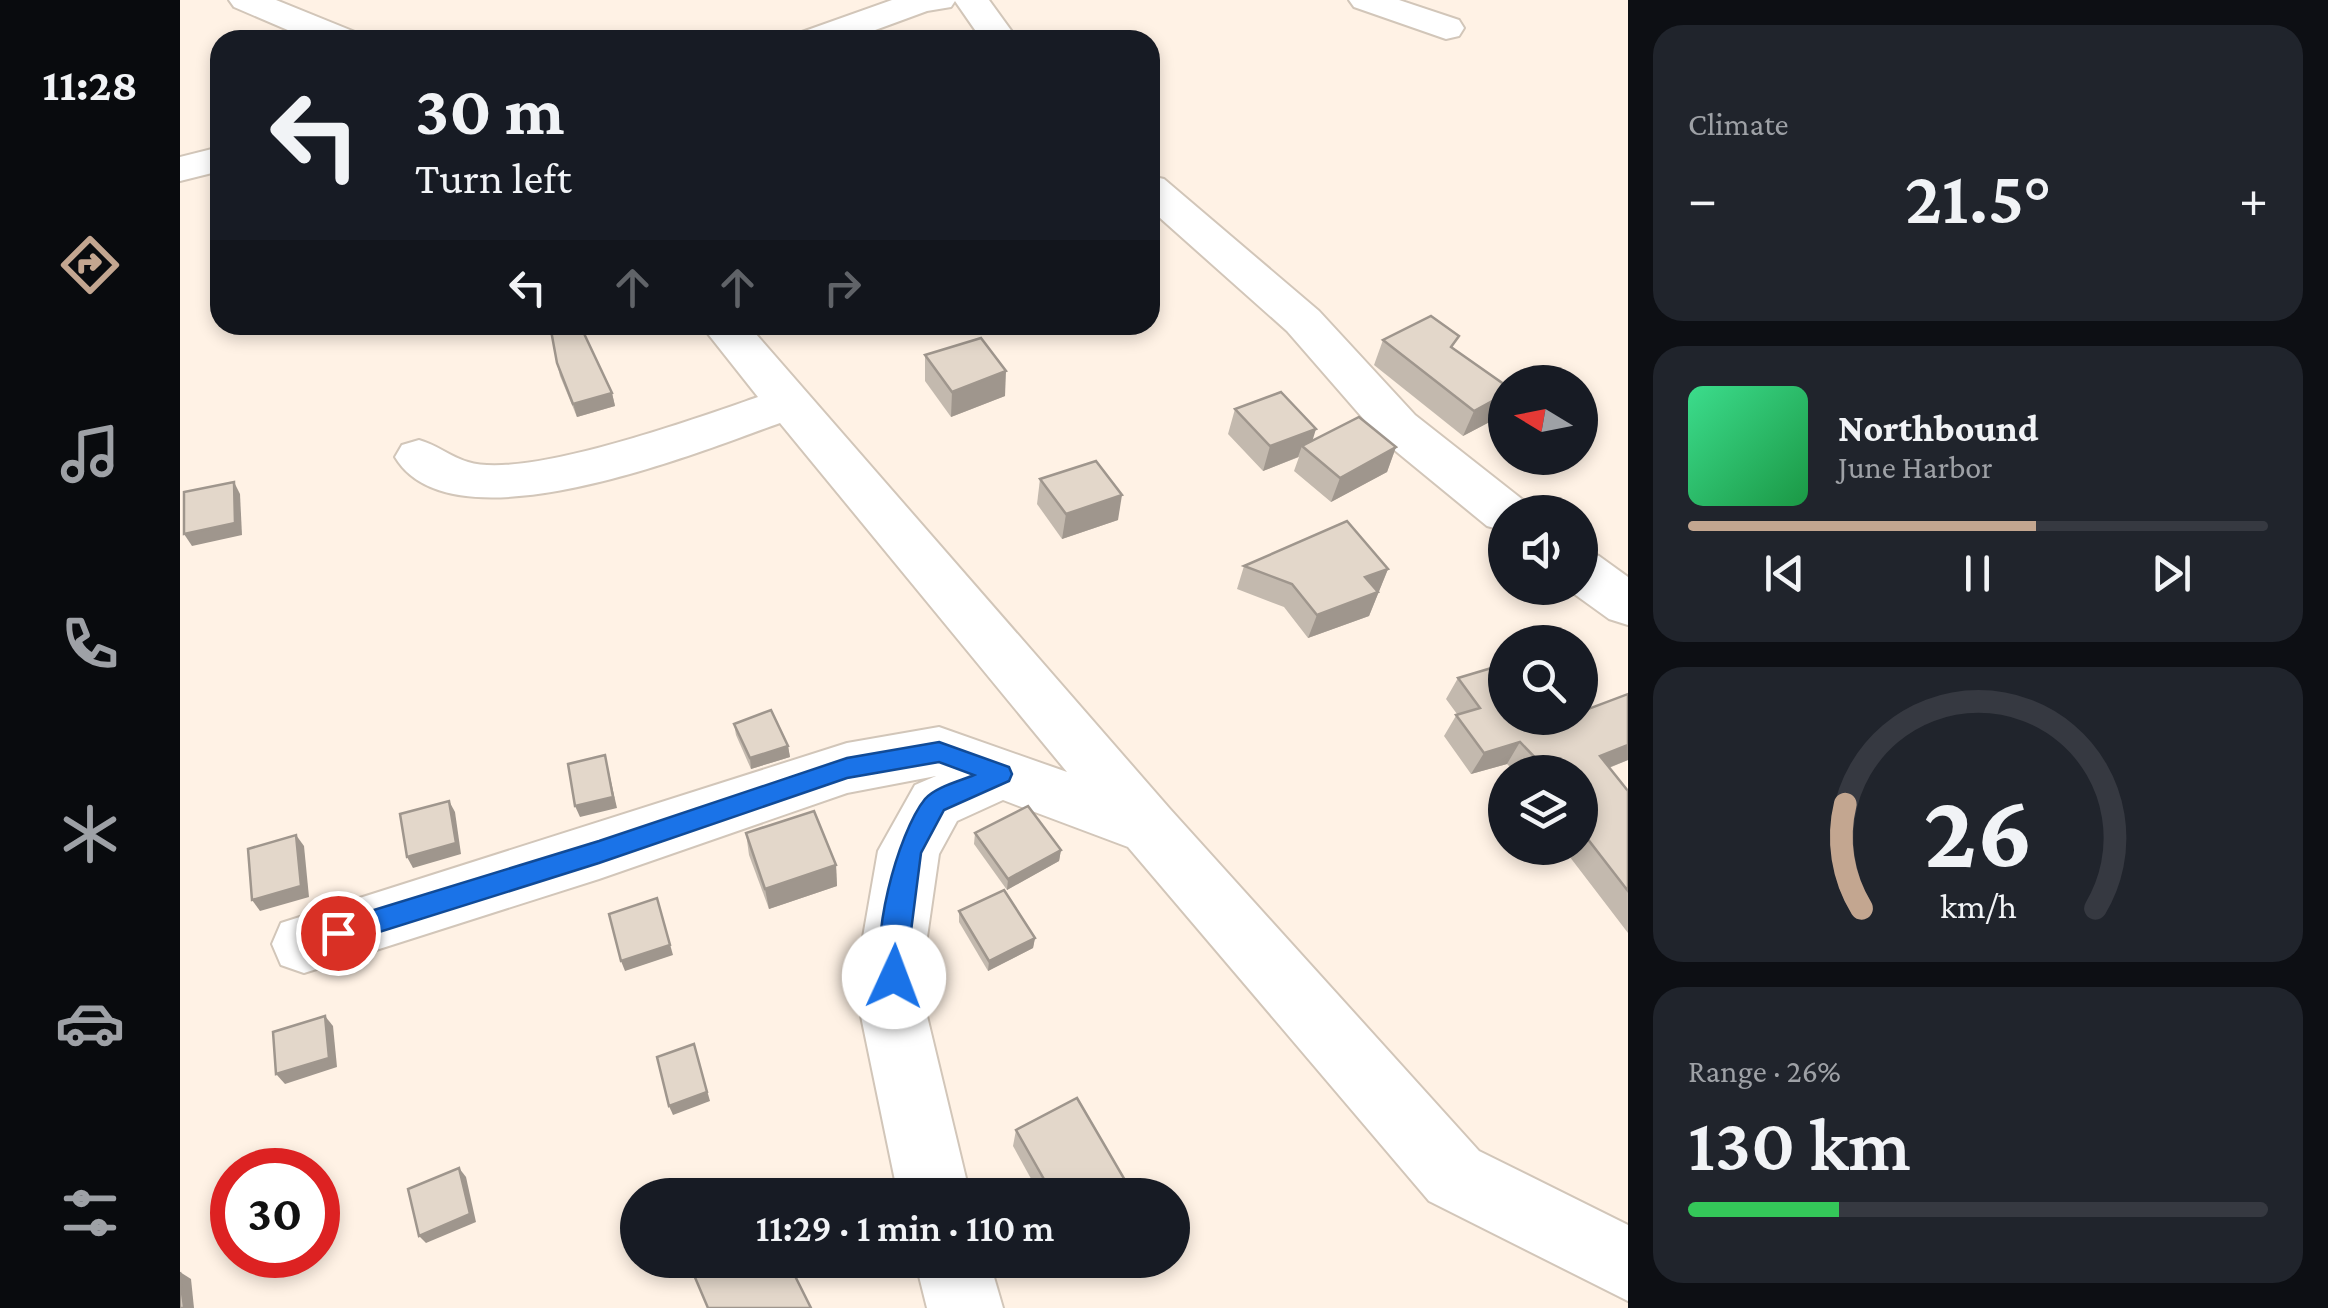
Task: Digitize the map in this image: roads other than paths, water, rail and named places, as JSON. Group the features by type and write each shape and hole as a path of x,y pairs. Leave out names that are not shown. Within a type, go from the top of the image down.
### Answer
{"street":[{"path":"246,0 318,30"},
{"path":"843,30 922,1 942,16 969,0 992,30"},
{"path":"1366,0 1446,28"},
{"path":"180,169 210,162"},
{"path":"1160,197 1303,321 1398,427 1488,499"},
{"path":"731,335 1149,828 1454,1176 1628,1264"},
{"path":"419,458 463,480 518,480 630,456 789,403"},
{"path":"1598,583 1628,605"},
{"path":"304,944 599,852 847,768 939,752 1149,828"},
{"path":"930,1178 894,1016 895,938 909,851 936,803 1000,774"},
{"path":"957,1278 965,1308"}]}
